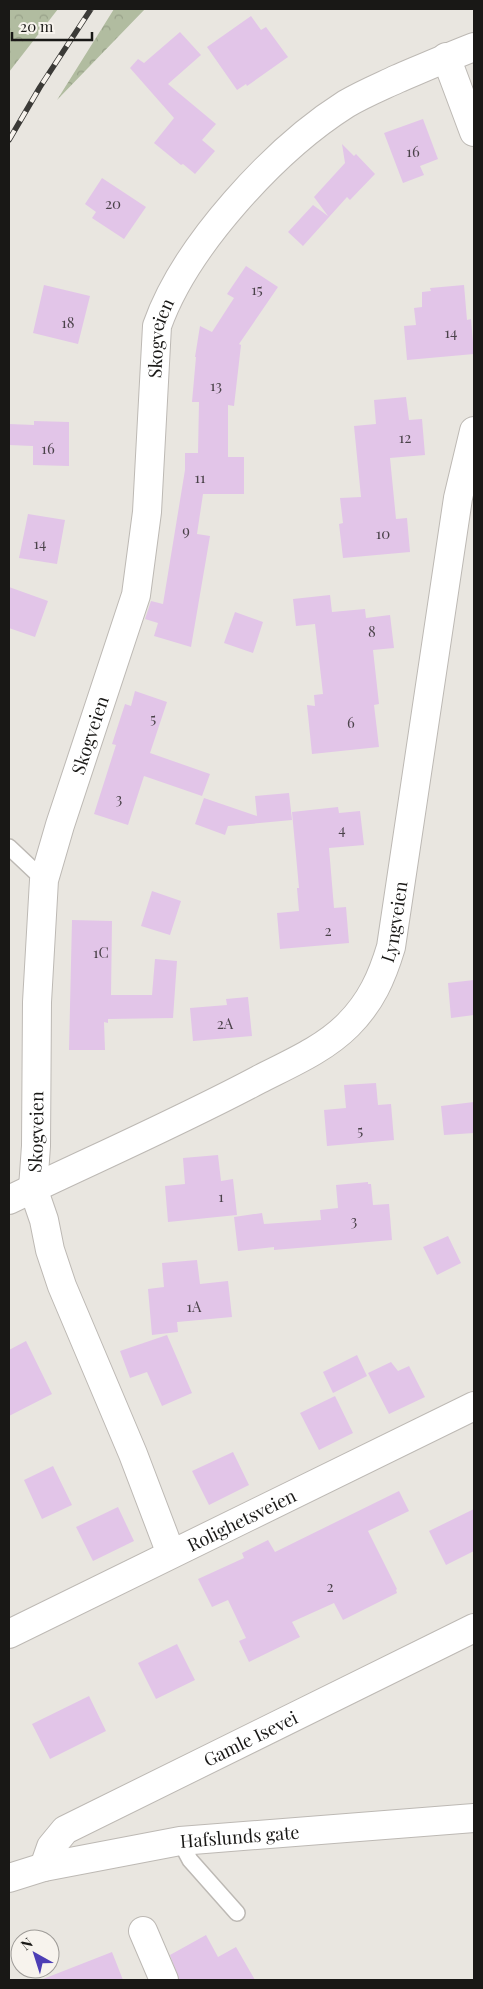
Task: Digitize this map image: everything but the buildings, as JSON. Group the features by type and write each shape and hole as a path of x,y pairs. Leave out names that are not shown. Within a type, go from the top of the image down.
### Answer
{"main road":[{"name":"Skogveien","path":"171,1554 133,1454 62,1286 33,1188 36,1146 37,1002 44,880 60,824 136,595 147,512 157,326 168,298 193,257 219,222 262,173 295,143 333,113 362,95 446,57 474,47"},
{"path":"446,57 474,132"},
{"name":"Lyngveien","path":"9,1200 225,1098 320,1047 347,1026 369,1000 377,987 384,973 391,947 458,498 474,431"},
{"name":"Rolighetsveien","path":"9,1634 474,1406"},
{"name":"Gamle Isevei","path":"44,1867 51,1847 64,1830 474,1628"},
{"name":"Hafslunds gate","path":"9,1878 44,1867 180,1841 474,1818"},
{"path":"143,1932 164,1980"}],"lane":[{"path":"9,847 44,880"},
{"path":"180,1841 190,1860 237,1913"}],"green space":[{"path":"9,9 58,9 9,72"},
{"path":"114,9 145,9 57,100"}],"railway":[{"path":"9,140 40,87 91,9"}]}
